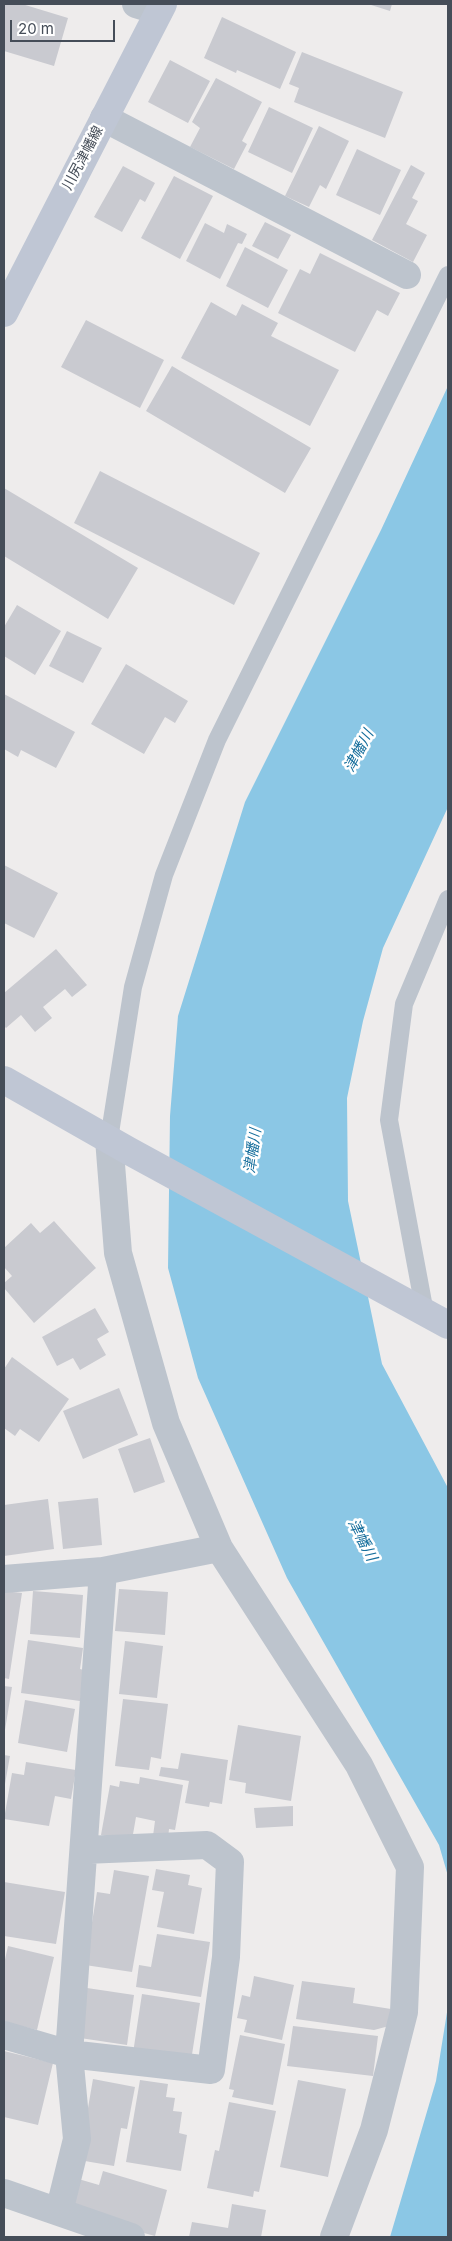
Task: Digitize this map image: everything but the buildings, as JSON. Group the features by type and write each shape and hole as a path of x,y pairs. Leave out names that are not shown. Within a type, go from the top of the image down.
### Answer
{"street":[{"name":"川尻津幡線","path":"4,314 104,118 153,6"},
{"path":"104,118 407,275"},
{"path":"4,1080 448,1325"},
{"path":"119,1145 118,1253 166,1423 219,1548 359,1765 410,1867 404,2012 374,2130 334,2237"},
{"path":"4,1579 103,1571 219,1548"},
{"path":"59,2212 77,2139 69,2054 103,1571"},
{"path":"4,2035 69,2054 211,2070 226,1956 230,1862 208,1845 84,1850"},
{"path":"4,2193 131,2237"}],"lane":[{"path":"119,1145 133,987 164,875 221,731 448,275"},
{"path":"425,1313 389,1120 404,1004 448,898"}],"water":[{"name":"津幡川","path":"448,386 448,807 383,948 363,1021 347,1098 348,1201 382,1364 448,1488 448,1876 439,1845 287,1578 198,1378 168,1268 170,1116 178,1016 245,802 381,530"},
{"path":"448,2006 448,2237 390,2237 436,2081"}]}
